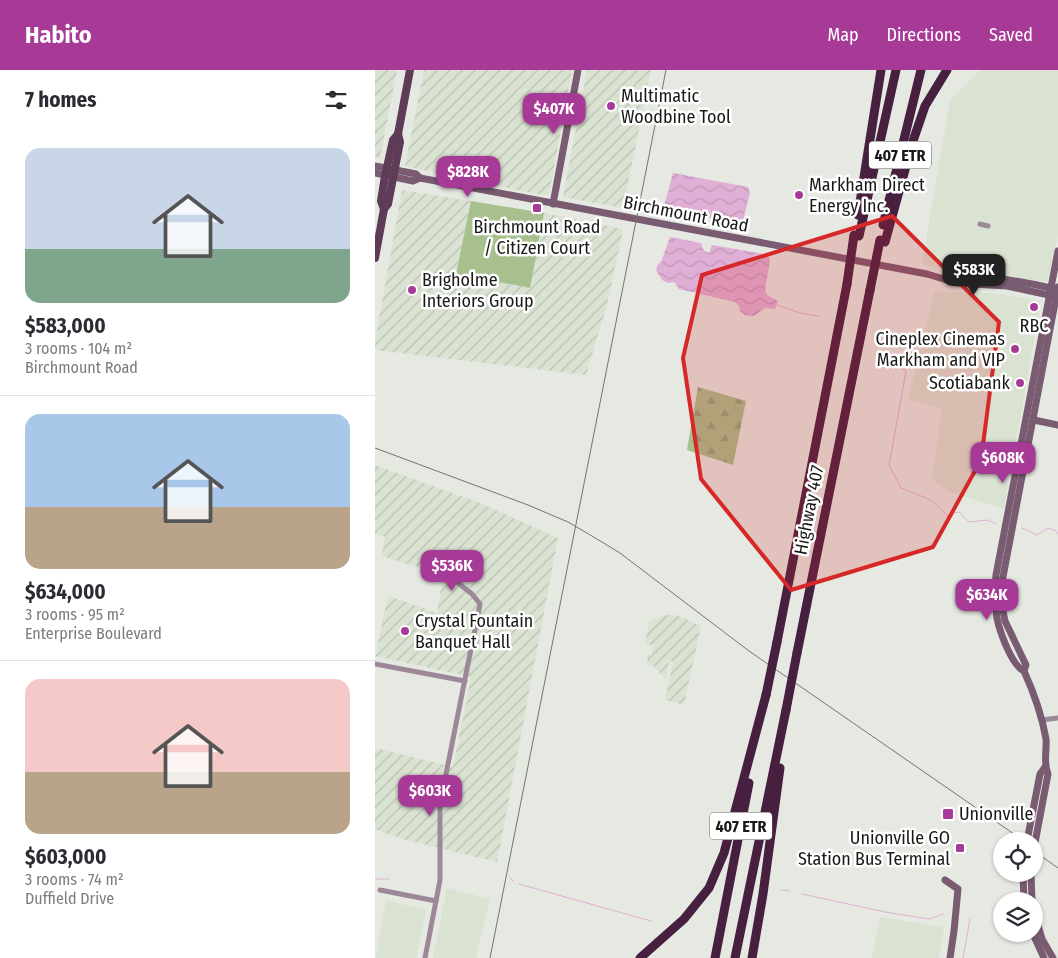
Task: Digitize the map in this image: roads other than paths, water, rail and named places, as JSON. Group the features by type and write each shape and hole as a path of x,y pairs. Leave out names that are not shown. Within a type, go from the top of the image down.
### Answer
{"highway":[{"path":"857,236 881,70"},
{"name":"Highway 407","path":"715,958 847,284 896,70"},
{"name":"Highway 407","path":"735,958 870,290 921,70"},
{"path":"882,241 925,106 947,70"},
{"path":"640,958 684,919 709,888 724,853 767,694"},
{"path":"753,958 786,710"}],"main road":[{"path":"375,258 384,209 388,204 393,140 398,134 410,70"},
{"path":"553,204 578,70"},
{"name":"Birchmount Road","path":"375,166 413,181 419,178 946,279 958,277 1007,280 1055,292"},
{"name":"Birchmount Road","path":"375,173 390,173"},
{"path":"1037,832 1048,774 1045,767 1046,741 1025,671 1026,665 1005,621 1002,606 1002,582 1030,419 1055,292 1058,251"},
{"path":"1030,419 1058,425"},
{"path":"1029,832 1040,774 1045,767"},
{"path":"945,880 957,889 955,931 950,958"},
{"path":"1043,939 1053,958"},
{"path":"1037,942 1044,958"}],"street":[{"path":"980,224 987,226"},
{"path":"425,958 441,869 440,808 480,604 472,594 439,568"},
{"path":"375,664 465,681"},
{"path":"1041,720 1058,718"},
{"path":"380,890 436,900"}],"water":[{"path":"673,173 748,187 750,193 742,224 667,210 664,206"},
{"path":"670,237 701,243 704,251 709,253 712,245 764,254 769,257 765,290 767,295 778,301 775,309 765,308 754,316 745,315 740,311 739,306 735,302 679,289 674,282 668,283 662,280 656,270"}],"waterway":[{"path":"777,305 800,313 819,316"},
{"path":"884,352 899,367 906,371 889,465 901,488 931,500 948,516 959,512 969,522 988,520 996,524"},
{"path":"1022,528 1037,535 1048,528 1056,531 1058,534"},
{"path":"510,878 513,881"},
{"path":"375,879 389,879"},
{"path":"519,884 651,921"},
{"path":"781,890 790,891"},
{"path":"802,894 885,912 929,919 943,914"},
{"path":"963,958 970,919"}],"railway":[{"path":"490,958 666,70"},
{"path":"375,448 528,505 568,522 592,536 620,553 749,651 1011,832"},
{"path":"1043,857 1058,868"}],"place":[{"name":"Multimatic Woodbine Tool","path":"611,106"},
{"name":"Markham Direct Energy Inc.","path":"799,195"},
{"name":"Birchmount Road / Citizen Court","path":"537,208"},
{"name":"Brigholme Interiors Group","path":"412,290"},
{"name":"RBC","path":"1034,307"},
{"name":"Cineplex Cinemas Markham and VIP","path":"1015,349"},
{"name":"Scotiabank","path":"1020,383"},
{"name":"Crystal Fountain Banquet Hall","path":"405,631"},
{"name":"Unionville","path":"948,814"},
{"name":"Unionville GO Station Bus Terminal","path":"960,848"}]}
